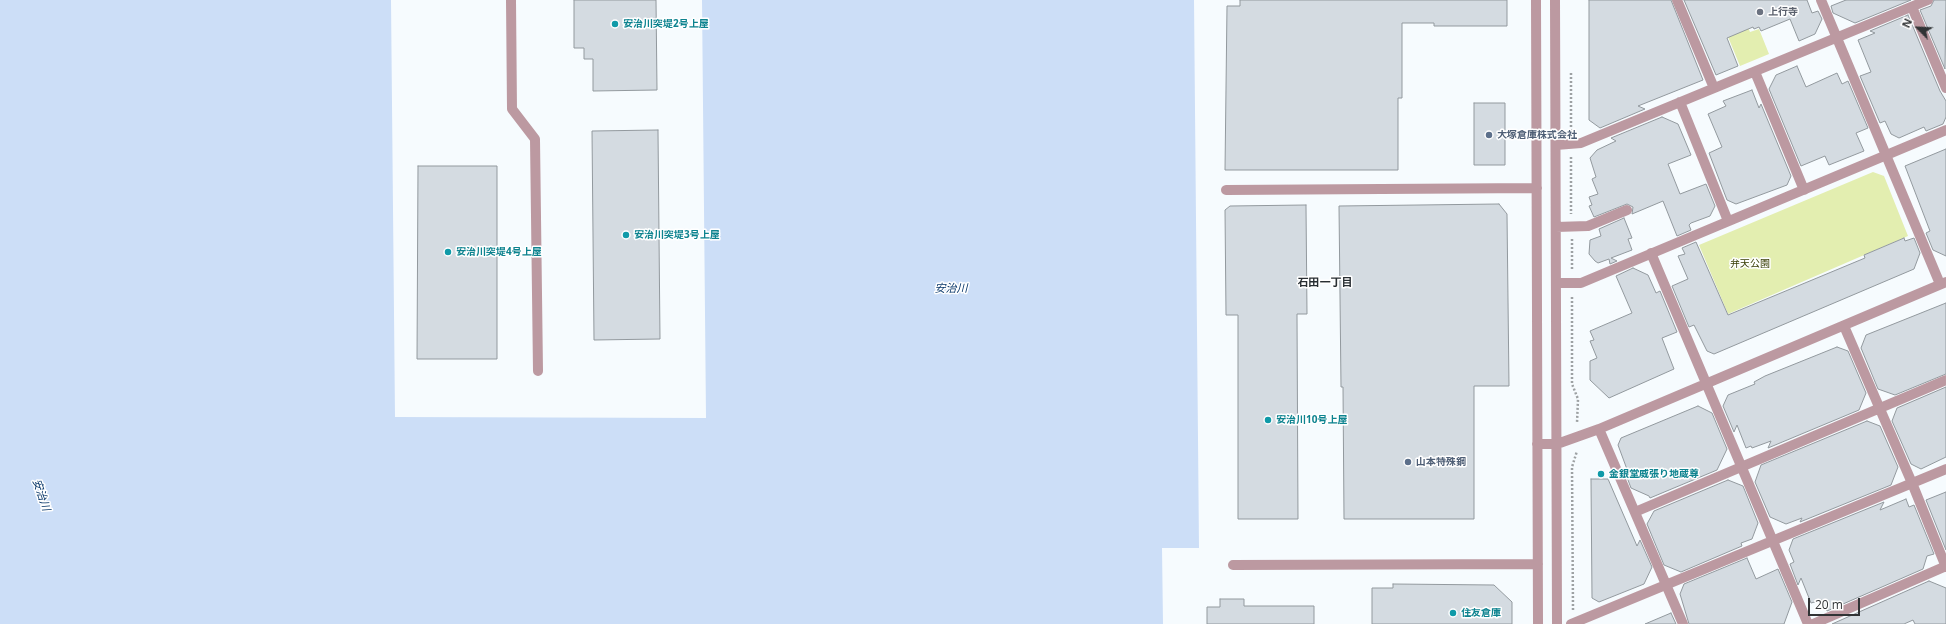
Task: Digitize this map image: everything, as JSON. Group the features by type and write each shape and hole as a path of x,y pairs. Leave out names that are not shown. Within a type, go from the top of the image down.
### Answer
{"street":[{"path":"511,0 512,109 535,139 538,371"},
{"path":"1536,0 1538,624"},
{"path":"1555,0 1557,624"},
{"path":"1677,0 1714,88"},
{"path":"1537,444 1557,444 1599,429 1943,283 1885,155 1821,0"},
{"path":"1556,145 1581,143 1928,0"},
{"path":"1912,7 1946,88"},
{"path":"1756,72 1804,190"},
{"path":"1680,102 1728,221"},
{"path":"1556,284 1581,283 1946,130"},
{"path":"1226,190 1537,188"},
{"path":"1556,227 1588,226 1627,210"},
{"path":"1651,253 1808,624"},
{"path":"1813,624 1946,566 1844,326"},
{"path":"1635,512 1946,380"},
{"path":"1599,429 1683,624"},
{"path":"1572,620 1666,586 1946,469"},
{"path":"1233,565 1538,564"}],"path":[{"path":"1572,620 1572,467 1577,451 1583,449"}],"green space":[{"path":"1737,1 1750,32 1759,29 1769,54 1740,66 1717,10"},
{"name":"弁天公園","path":"1873,172 1884,176 1908,236 1728,314 1699,245"}],"water":[{"name":"安治川","path":"0,0 391,0 395,417 706,418 702,0 1194,0 1199,548 1162,548 1163,624 0,624"}],"building":[{"name":"安治川突堤2号上屋","path":"574,0 656,0 657,90 593,91 593,59 584,59 584,48 574,48"},
{"path":"1240,0 1507,0 1507,26 1434,26 1434,23 1402,23 1402,98 1398,98 1398,170 1225,170 1227,6 1240,6"},
{"path":"1589,0 1671,0 1703,80 1638,106 1645,109 1600,128 1589,120"},
{"path":"1684,0 1807,0 1812,13 1818,11 1822,19 1815,34 1799,41 1790,19 1761,31 1759,27 1754,29 1753,27 1727,38 1738,66 1716,75"},
{"path":"1846,0 1911,0 1855,23 1833,13 1831,6"},
{"path":"1934,0 1946,0 1945,69 1920,10 1931,6"},
{"path":"1908,15 1940,91 1946,101 1946,117 1943,124 1926,131 1924,127 1899,138 1891,134 1885,121 1880,123 1860,76 1871,72 1858,40 1875,33 1870,31"},
{"path":"1797,66 1806,87 1837,73 1842,84 1848,81 1868,128 1856,133 1864,151 1829,165 1825,156 1801,166 1769,89 1776,75"},
{"path":"1752,90 1759,108 1761,104 1791,176 1787,185 1736,204 1727,200 1709,153 1722,147 1708,114 1726,106 1723,101"},
{"path":"1474,103 1505,103 1505,165 1474,165"},
{"path":"1662,117 1678,124 1691,155 1668,164 1680,194 1706,184 1715,206 1710,216 1691,223 1689,225 1691,230 1677,236 1663,201 1632,214 1633,207 1627,204 1594,217 1589,206 1592,205 1589,197 1598,194 1592,179 1596,177 1590,158 1597,150 1616,141 1611,138"},
{"name":"安治川突堤3号上屋","path":"658,130 660,339 594,340 592,131"},
{"path":"1946,149 1946,256 1933,250 1926,233 1930,231 1905,166"},
{"name":"安治川突堤4号上屋","path":"418,166 497,166 497,359 417,359"},
{"path":"1499,204 1507,214 1509,386 1474,386 1474,519 1344,519 1339,206"},
{"path":"1306,205 1307,314 1297,314 1298,519 1238,519 1238,315 1226,315 1225,210 1230,206"},
{"path":"1624,218 1632,238 1628,239 1632,250 1611,258 1617,261 1610,264 1609,259 1598,263 1589,254 1590,240 1601,236 1599,229"},
{"path":"1904,238 1905,241 1914,238 1920,253 1914,269 1714,354 1707,351 1694,325 1689,327 1672,286 1688,279 1678,256 1685,254 1682,248 1696,242 1728,315 1865,258 1864,255"},
{"path":"1633,268 1648,275 1656,293 1660,291 1677,332 1662,338 1674,369 1609,398 1590,380 1590,361 1597,358 1590,341 1594,340 1590,331 1632,313 1616,276"},
{"path":"1946,303 1946,374 1895,395 1878,389 1861,348 1866,335"},
{"path":"1837,347 1848,351 1866,393 1859,410 1768,448 1771,441 1752,448 1751,446 1746,448 1737,425 1734,432 1723,406 1728,395 1755,384 1754,382 1765,376"},
{"path":"1946,387 1946,457 1921,469 1911,464 1892,421 1897,408"},
{"path":"1698,406 1712,413 1727,449 1717,470 1650,498 1649,496 1631,488 1625,472 1628,472 1618,445 1621,438"},
{"path":"1867,421 1880,426 1898,467 1891,485 1800,522 1802,518 1786,524 1770,517 1755,482 1761,465"},
{"path":"1591,479 1608,479 1637,546 1640,540 1652,567 1644,584 1599,602 1592,598"},
{"path":"1728,480 1743,486 1758,523 1752,539 1741,543 1742,546 1681,572 1664,565 1647,524 1654,511"},
{"path":"1946,492 1946,550 1926,500"},
{"path":"1906,499 1909,507 1914,505 1934,554 1927,556 1923,569 1827,611 1822,600 1811,603 1801,578 1798,585 1790,564 1794,562 1789,550 1793,539 1884,502 1880,510"},
{"path":"1747,558 1756,579 1778,569 1792,602 1784,624 1689,624 1680,594 1684,584"},
{"path":"1929,581 1946,588 1946,624 1915,624 1913,620 1904,624 1832,624"},
{"name":"住友倉庫","path":"1393,584 1494,585 1512,602 1512,624 1372,624 1372,588 1393,588"},
{"path":"1220,599 1244,599 1244,606 1314,606 1314,624 1207,624 1207,607 1220,607"},
{"path":"1671,613 1676,624 1645,624"}],"place":[{"name":"上行寺","path":"1760,12"},
{"name":"安治川突堤2号上屋","path":"615,24"},
{"name":"大塚倉庫株式会社","path":"1489,135"},
{"name":"安治川突堤3号上屋","path":"626,235"},
{"name":"安治川突堤4号上屋","path":"448,252"},
{"name":"安治川10号上屋","path":"1268,420"},
{"name":"山本特殊鋼","path":"1408,462"},
{"name":"金銀堂威張り地蔵尊","path":"1601,474"},
{"name":"住友倉庫","path":"1453,613"}],"district":[{"name":"石田一丁目","path":"1325,283"}]}
